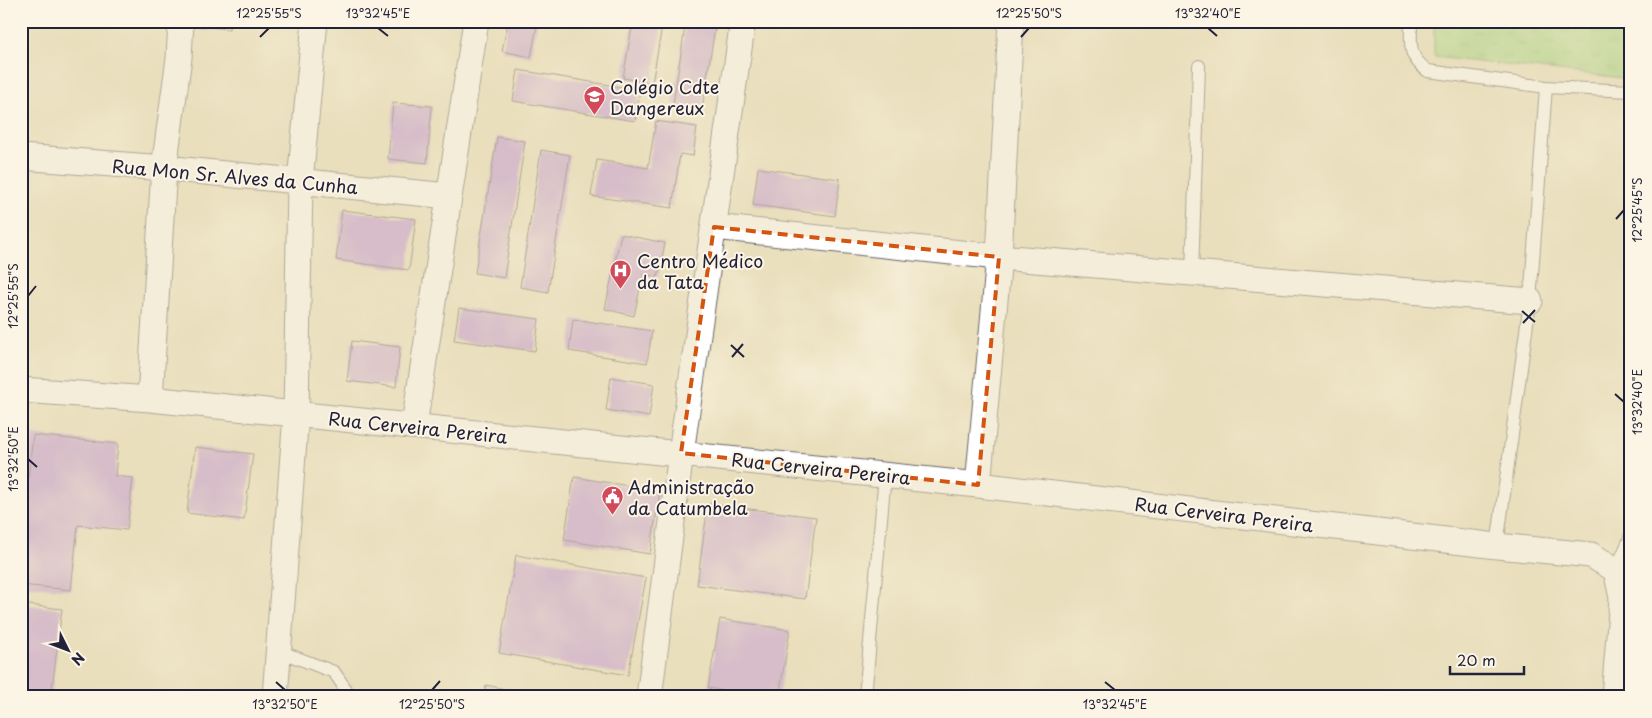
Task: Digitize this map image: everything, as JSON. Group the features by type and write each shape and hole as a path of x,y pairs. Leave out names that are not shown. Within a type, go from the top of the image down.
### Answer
{"street":[{"path":"150,399 164,168 179,58 180,21"},
{"path":"275,697 296,414 300,182 315,21"},
{"path":"414,426 476,21"},
{"path":"649,697 681,453 743,21"},
{"path":"978,485 999,257 1011,21"},
{"name":"Rua Mon Sr. Alves da Cunha","path":"21,157 164,168 449,196"},
{"path":"714,226 999,257 1530,301"},
{"name":"Rua Cerveira Pereira","path":"21,390 150,399 978,485 1497,546 1591,555 1616,570"},
{"path":"1614,697 1622,598 1616,570"}],"lane":[{"path":"1411,21 1411,50 1417,63 1428,71 1546,87 1631,91"},
{"path":"1192,274 1198,66"},
{"path":"1497,546 1530,301 1546,87"},
{"path":"865,697 885,475"},
{"path":"1616,570 1631,536"},
{"path":"279,651 334,672 351,697"}],"highlighted area":[{"path":"714,227 999,257 978,485 681,453"}],"green space":[{"path":"1434,21 1631,21 1631,79 1434,57"}],"building":[{"path":"196,21 230,21 229,29 195,26"},
{"path":"508,21 538,21 531,57 502,51"},
{"path":"633,21 663,21 652,83 623,78"},
{"path":"686,21 716,21 702,109 673,104"},
{"path":"518,70 640,90 635,121 513,101"},
{"path":"393,103 432,106 427,163 388,159"},
{"path":"656,121 697,127 693,156 680,154 672,208 591,196 597,160 648,168"},
{"path":"497,137 525,141 504,278 475,273"},
{"path":"541,150 570,155 548,292 520,287"},
{"path":"758,168 840,179 835,216 753,205"},
{"path":"342,210 416,219 409,270 336,260"},
{"path":"621,234 665,243 658,277 643,274 634,316 605,309"},
{"path":"459,308 539,319 535,351 454,340"},
{"path":"573,319 652,331 647,363 569,351"},
{"path":"352,341 400,347 396,387 347,381"},
{"path":"611,377 654,384 649,417 606,410"},
{"path":"33,435 118,444 115,476 133,478 127,530 78,525 71,590 21,585 21,541"},
{"path":"195,447 253,454 244,520 187,513"},
{"name":"Administração da Catumbela","path":"574,477 660,491 650,554 564,540"},
{"path":"708,504 816,517 805,599 697,585"},
{"path":"516,555 646,578 628,675 499,653"},
{"path":"21,604 62,609 51,697 21,696"},
{"path":"720,619 790,630 779,697 761,697 708,688"},
{"path":"486,685 537,696 537,697 483,697"}],"place":[{"name":"Colégio Cdte Dangereux","path":"594,115"},
{"name":"Centro Médico da Tata","path":"621,289"},
{"name":"Administração da Catumbela","path":"612,515"}]}
